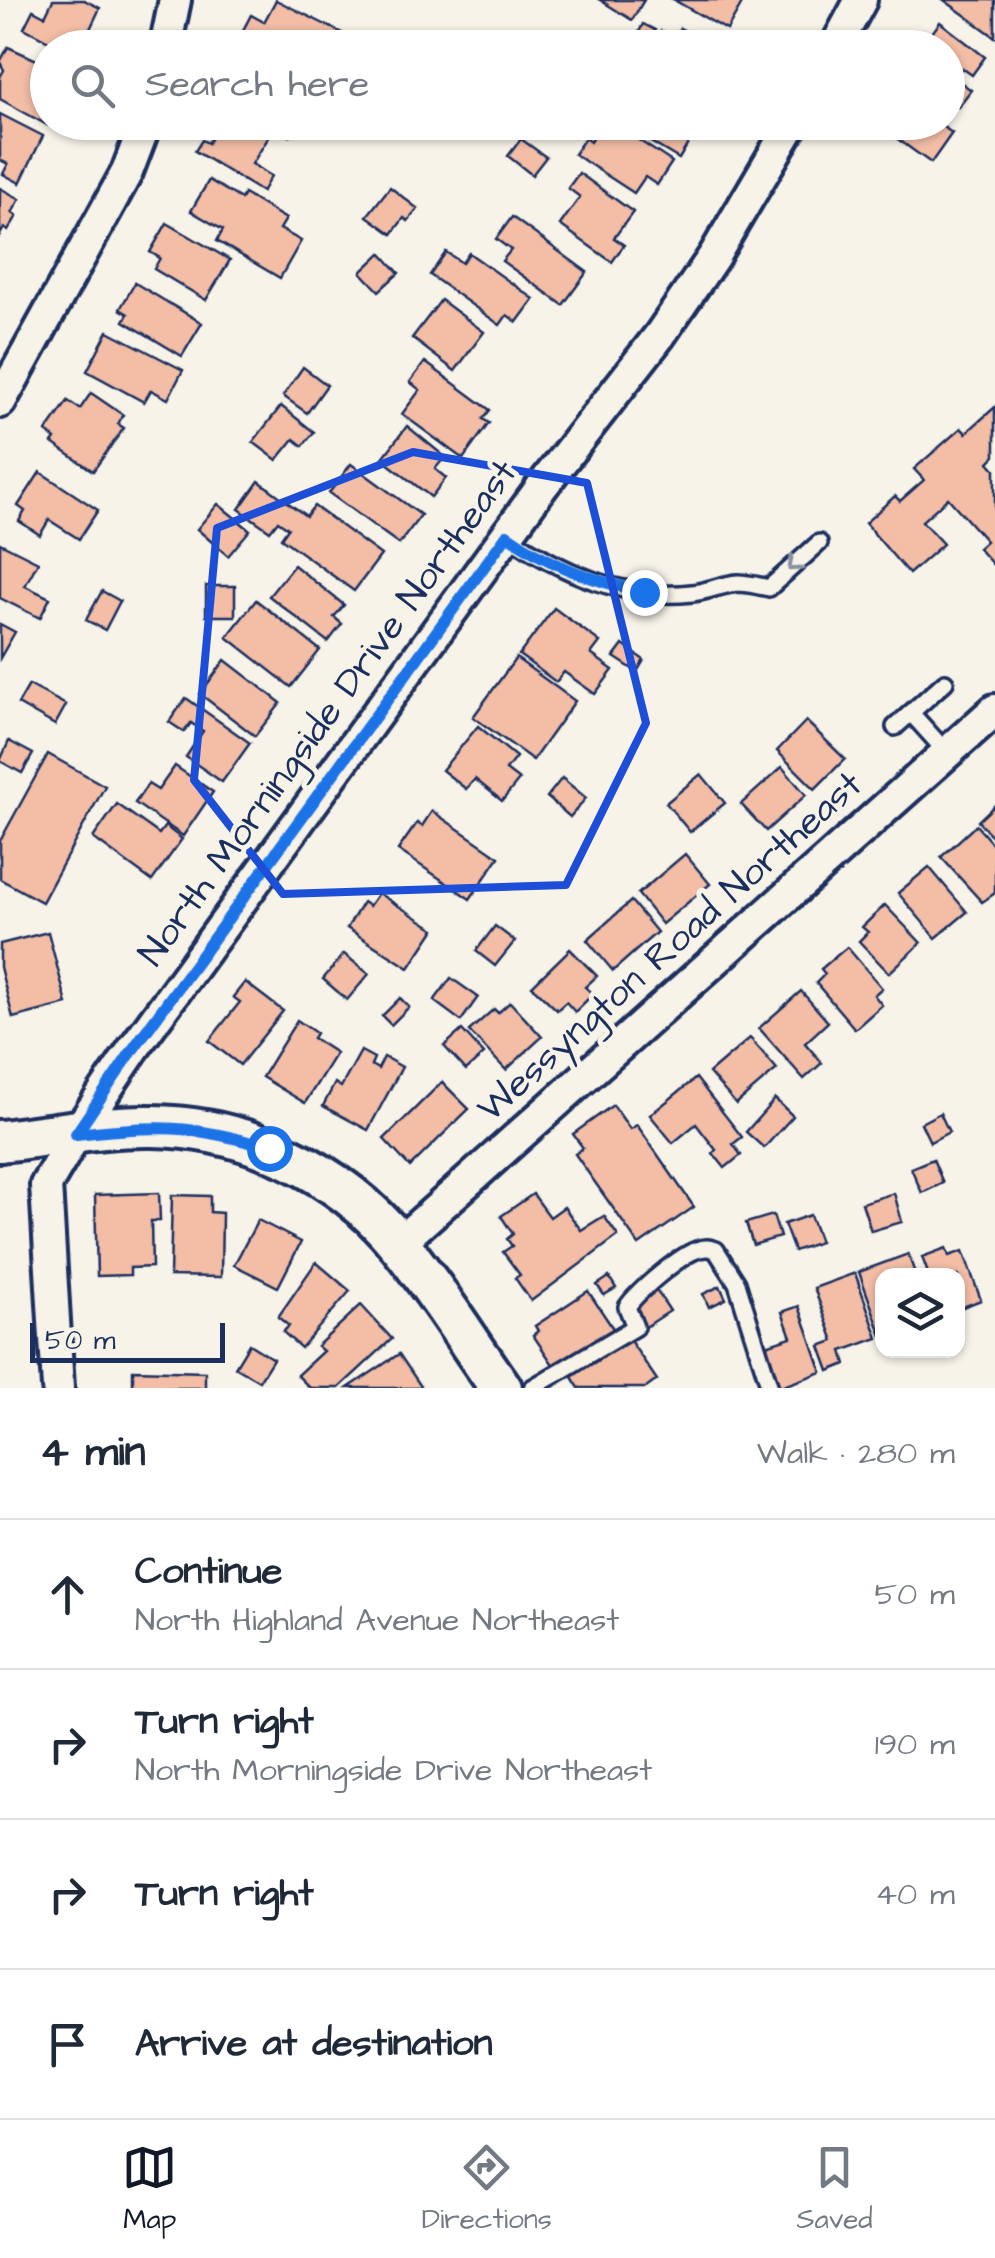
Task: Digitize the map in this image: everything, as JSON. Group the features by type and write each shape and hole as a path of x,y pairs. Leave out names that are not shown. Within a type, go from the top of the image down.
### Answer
{"street":[{"path":"168,30 174,0"},
{"path":"845,30 861,0"},
{"path":"0,402 128,172 140,140"},
{"name":"North Morningside Drive Northeast","path":"58,1388 46,1186 76,1134 134,1048 507,535 682,303 782,140"},
{"name":"Wessyngton Road Northeast","path":"399,1244 995,710"},
{"path":"0,1141 149,1126 232,1136 269,1148 338,1186 368,1211 399,1244 500,1388"}],"lane":[{"path":"507,535 536,556 572,573 644,592 690,594 739,583 769,588 819,543"},
{"path":"895,727 944,682"},
{"path":"911,713 947,753"},
{"path":"532,1388 635,1327 628,1308 634,1297 704,1247 716,1250 738,1282 770,1388"}],"highlighted area":[{"path":"413,452 587,483 646,723 566,885 283,894 194,780 217,528"}],"building":[{"path":"53,0 84,0 100,8 90,30 24,28 33,10 45,16"},
{"path":"276,0 336,30 243,30 251,15 264,22"},
{"path":"600,0 644,0 632,20"},
{"path":"674,0 744,0 727,30"},
{"path":"944,0 995,0 995,37"},
{"path":"940,22 950,30 934,30"},
{"path":"965,41 985,57 972,75 965,70"},
{"path":"8,47 30,57 30,116 0,99 0,77 4,70 0,62"},
{"path":"0,114 30,129 30,140 41,140 20,183 3,174 8,164 0,160"},
{"path":"202,140 267,140 252,164 271,176 262,192 195,151"},
{"path":"522,140 546,157 532,175 508,156"},
{"path":"584,140 638,140 672,162 657,185 645,177 634,193 574,154"},
{"path":"647,140 690,140 679,159"},
{"path":"899,140 947,140 931,163"},
{"path":"579,173 633,212 614,238 624,245 612,262 560,225 580,197 568,188"},
{"path":"209,180 241,199 244,194 286,219 280,229 301,241 280,278 217,241 223,230 191,211"},
{"path":"390,187 418,209 408,221 404,218 392,234 367,216"},
{"path":"0,188 20,199 12,213 17,216 8,231 4,228 0,235"},
{"path":"512,217 587,272 563,305 502,261 511,250 496,239"},
{"path":"167,223 230,260 206,300 154,269 160,258 150,252"},
{"path":"446,252 462,263 469,253 534,299 517,322 507,315 500,325 430,275"},
{"path":"381,253 399,273 379,291 361,272"},
{"path":"135,283 202,323 182,356 124,321 128,314 120,309"},
{"path":"441,300 484,332 455,371 412,338"},
{"path":"108,331 183,370 168,399 151,390 144,402 87,371"},
{"path":"425,362 490,410 483,419 489,423 463,459 402,414 420,390 410,382"},
{"path":"303,367 327,385 307,413 283,396"},
{"path":"91,393 123,415 118,424 124,428 93,471 52,443 55,439 46,432 68,401 80,409"},
{"path":"281,406 314,432 303,446 294,439 277,460 253,442"},
{"path":"995,407 995,456 989,462 995,469 995,567 978,548 986,541 948,498 922,521 943,544 909,574 865,523 895,496 900,501 924,480 914,469 961,428 966,433"},
{"path":"407,426 445,457 435,469 446,478 431,497 382,459"},
{"path":"351,464 421,515 399,544 329,493"},
{"path":"40,472 98,510 79,539 49,520 40,535 19,521 25,511 18,506"},
{"path":"259,481 306,516 314,506 381,555 354,591 281,538 288,528 278,521 270,531 239,509"},
{"path":"218,504 250,530 228,556 197,529"},
{"path":"0,543 38,562 25,586 50,598 40,618 0,598"},
{"path":"294,565 344,605 334,617 342,624 328,642 269,596"},
{"path":"206,586 235,586 235,616 206,616"},
{"path":"102,591 120,601 105,630 86,620"},
{"path":"256,600 320,650 291,687 227,637"},
{"path":"554,608 600,642 591,654 613,670 595,694 564,672 556,682 519,655"},
{"path":"0,624 15,632 0,658"},
{"path":"623,645 644,660 637,672 614,657"},
{"path":"516,658 575,701 533,760 473,717"},
{"path":"225,660 281,703 255,736 200,694"},
{"path":"29,685 66,705 55,725 18,704"},
{"path":"186,698 250,743 222,782 186,757 203,731 191,723 184,732 169,722"},
{"path":"806,721 845,759 815,789 777,751"},
{"path":"478,726 516,757 506,770 519,780 502,801 475,779 466,789 442,770"},
{"path":"9,741 33,754 22,773 0,761"},
{"path":"48,754 105,786 42,902 0,879 0,841"},
{"path":"175,766 213,792 183,836 135,803 148,784 158,790"},
{"path":"782,767 806,795 766,831 741,804"},
{"path":"701,774 725,803 690,832 666,803"},
{"path":"562,778 586,798 570,817 547,797"},
{"path":"117,804 159,834 165,826 182,839 152,881 93,838"},
{"path":"995,805 995,839 978,821"},
{"path":"432,811 499,857 470,899 398,850 417,823 422,826"},
{"path":"976,825 995,847 995,893 982,902 941,857"},
{"path":"685,854 710,884 662,924 638,894"},
{"path":"929,867 967,912 936,938 898,893"},
{"path":"378,893 435,929 409,968 347,928 363,902 369,906"},
{"path":"631,901 657,932 613,971 587,940"},
{"path":"885,905 921,943 889,973 859,941 868,932 862,927"},
{"path":"495,926 515,941 495,966 476,951"},
{"path":"48,932 67,1004 13,1018 0,967 0,944"},
{"path":"847,947 882,988 874,995 882,1005 855,1029 816,983 825,974 821,969"},
{"path":"570,949 597,976 585,987 593,994 575,1012 566,1002 557,1010 532,986"},
{"path":"344,954 369,974 347,1000 323,979"},
{"path":"451,978 478,997 461,1021 434,1001"},
{"path":"245,982 283,1011 240,1065 209,1041 240,1002 233,997"},
{"path":"801,991 828,1022 805,1043 822,1063 804,1079 759,1028"},
{"path":"400,998 409,1007 391,1025 382,1016"},
{"path":"510,1002 542,1037 506,1070 469,1031 494,1009 498,1013"},
{"path":"297,1020 316,1033 313,1038 336,1053 305,1103 262,1077"},
{"path":"462,1030 484,1054 466,1070 444,1046"},
{"path":"750,1038 777,1069 736,1104 709,1073"},
{"path":"361,1051 374,1058 371,1065 378,1069 384,1057 402,1067 368,1130 323,1106 335,1083 341,1087"},
{"path":"696,1078 742,1137 733,1144 741,1155 725,1168 696,1124 673,1143 650,1115"},
{"path":"442,1082 469,1109 410,1167 384,1139"},
{"path":"775,1099 793,1116 764,1148 746,1132"},
{"path":"613,1105 630,1129 637,1125 694,1207 639,1245 575,1154 583,1148 573,1134"},
{"path":"940,1113 949,1132 930,1142 921,1123"},
{"path":"933,1159 943,1183 922,1193 911,1168"},
{"path":"159,1193 160,1221 151,1221 152,1267 130,1268 130,1275 97,1276 95,1195"},
{"path":"894,1193 902,1222 871,1231 862,1203"},
{"path":"533,1194 550,1217 564,1207 581,1230 604,1216 618,1236 531,1301 515,1278 520,1275 503,1252 512,1246 507,1239 513,1234 501,1216"},
{"path":"172,1195 210,1196 210,1212 222,1213 221,1277 170,1276"},
{"path":"773,1215 780,1237 753,1245 746,1223"},
{"path":"810,1215 820,1242 794,1251 784,1224"},
{"path":"258,1220 301,1242 278,1287 234,1265"},
{"path":"946,1248 949,1256 963,1251 981,1300 965,1306 965,1268 926,1268 922,1257"},
{"path":"908,1254 913,1268 875,1268 875,1317 859,1272"},
{"path":"316,1262 350,1291 301,1348 283,1332 289,1326 278,1317"},
{"path":"855,1273 875,1330 875,1339 842,1351 846,1364 829,1371 820,1346 834,1341 814,1288"},
{"path":"609,1277 616,1288 604,1295 597,1285"},
{"path":"720,1286 726,1299 709,1307 703,1294"},
{"path":"588,1291 614,1330 556,1369 533,1335 538,1331 535,1326"},
{"path":"657,1291 670,1311 644,1328 631,1307"},
{"path":"361,1305 392,1339 339,1388 310,1388 297,1375 323,1351 317,1346"},
{"path":"799,1306 822,1372 778,1388 763,1346 791,1337 782,1312"},
{"path":"629,1339 657,1380 646,1388 579,1388 572,1377"},
{"path":"249,1344 273,1359 259,1381 235,1367"},
{"path":"399,1354 422,1388 348,1388"},
{"path":"133,1370 205,1372 205,1388 133,1388"}],"route":[{"path":"269,1148 188,1128 149,1126 76,1134 134,1048 507,535 536,556 572,573 644,592"}]}
